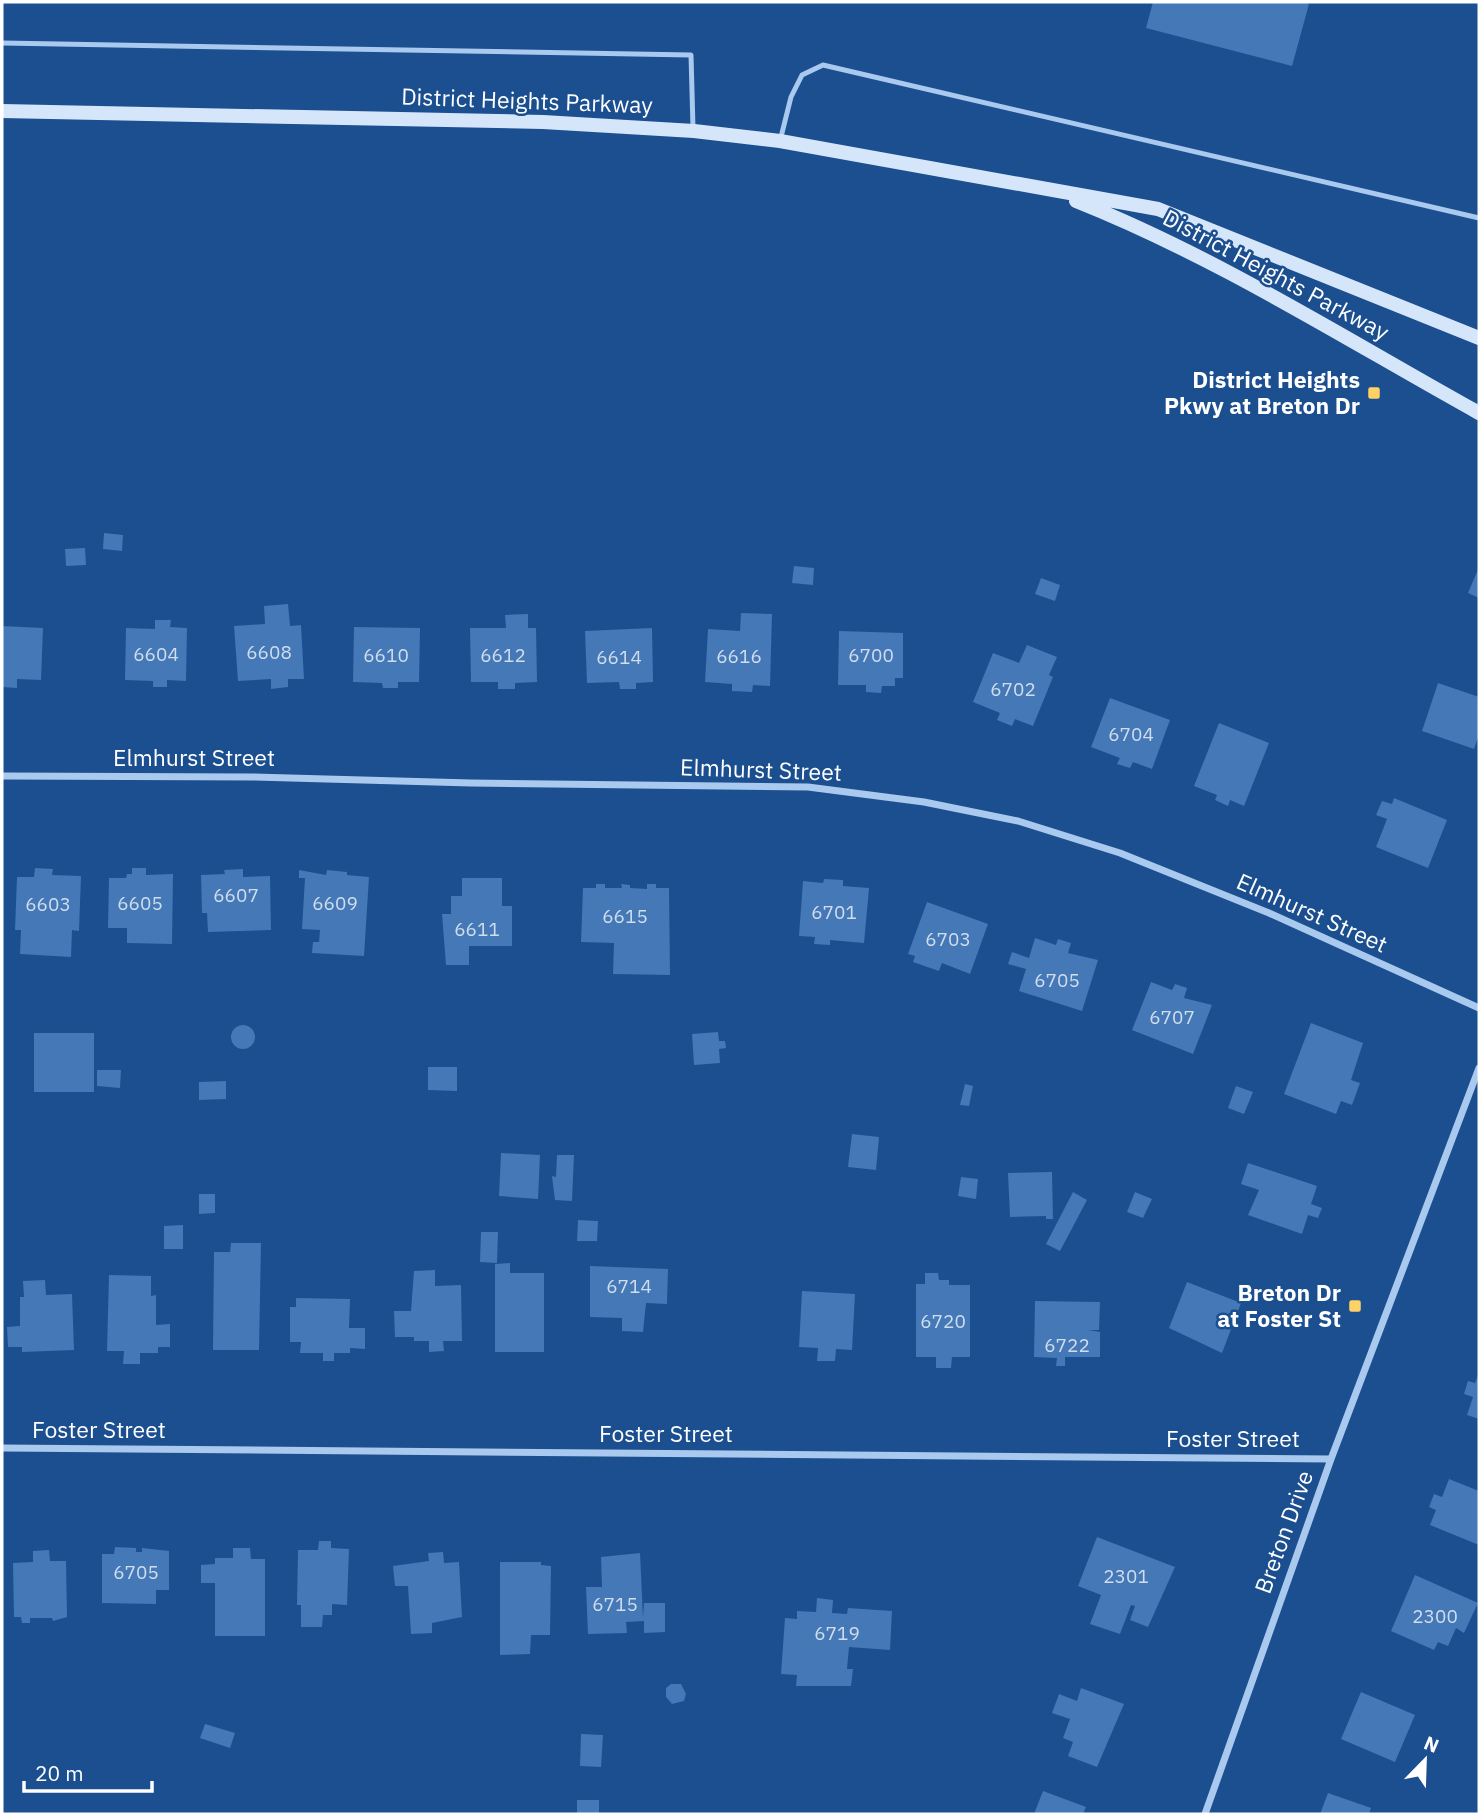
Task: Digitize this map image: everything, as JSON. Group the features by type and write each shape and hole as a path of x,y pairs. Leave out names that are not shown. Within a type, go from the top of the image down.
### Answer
{"street":[{"name":"District Heights Parkway","path":"2,111 543,122 694,131 780,141 1158,209 1479,336"},
{"name":"District Heights Parkway","path":"1045,189 1124,220 1226,272 1479,413"},
{"name":"Elmhurst Street","path":"2,776 254,777 808,787 924,802 1017,821 1120,853 1269,913 1479,1008"},
{"name":"Breton Drive","path":"1205,1814 1331,1459 1479,1068"},
{"name":"Foster Street","path":"2,1448 1331,1459"}],"lane":[{"path":"2,43 691,55 694,131"},
{"path":"780,141 791,97 802,75 823,65 1479,218"}],"building":[{"path":"1153,2 1309,4 1292,66 1146,28"},
{"path":"104,533 123,535 122,551 103,549"},
{"path":"85,548 86,565 66,566 65,549"},
{"path":"794,566 814,568 813,585 792,583"},
{"path":"1479,567 1479,598 1468,593"},
{"path":"1041,578 1060,585 1055,601 1035,594"},
{"path":"288,604 290,626 301,625 304,679 288,679 288,687 271,689 271,679 238,681 234,626 265,624 264,606"},
{"path":"741,613 772,614 770,686 753,685 752,692 732,691 732,684 705,682 708,629 740,631"},
{"path":"528,614 528,628 536,628 537,682 515,683 515,689 498,689 498,682 471,682 470,628 506,628 505,615"},
{"path":"155,620 171,620 170,627 187,628 186,681 167,680 167,687 153,687 153,681 125,680 126,628 155,629"},
{"path":"2,626 43,628 41,680 17,679 17,688 2,687"},
{"path":"354,627 420,628 419,682 398,682 398,688 383,688 382,683 353,682"},
{"path":"652,628 653,682 636,683 636,689 620,689 619,682 587,683 585,631"},
{"path":"839,631 903,633 903,678 895,678 895,686 882,686 881,693 866,692 866,685 838,685"},
{"path":"1027,645 1057,657 1049,675 1053,677 1033,726 1015,719 1012,726 997,720 1000,713 973,702 993,653 1019,663"},
{"path":"1438,683 1479,697 1479,735 1474,749 1422,731"},
{"path":"1110,698 1170,720 1152,769 1133,762 1130,768 1117,764 1120,758 1091,747"},
{"path":"1219,723 1269,743 1244,806 1230,800 1228,806 1215,800 1217,795 1194,786"},
{"path":"1394,798 1447,820 1428,868 1376,847 1387,819 1376,815 1382,801 1392,804"},
{"path":"35,868 53,869 52,875 81,876 79,931 72,930 71,957 20,954 21,930 15,930 17,877 34,877"},
{"path":"132,868 146,868 146,875 173,874 172,944 127,943 127,928 108,928 109,878 126,878 127,874 132,874"},
{"path":"243,869 243,877 270,876 271,930 208,932 207,913 202,913 201,875 225,874 224,870"},
{"path":"299,870 326,875 327,870 347,872 347,875 369,877 364,956 312,953 313,942 319,942 320,930 302,929 305,878 299,878"},
{"path":"462,878 502,878 502,906 512,906 512,946 469,946 469,965 446,965 442,914 451,914 451,896 462,896"},
{"path":"824,879 843,880 843,886 869,888 864,943 830,940 830,945 814,944 815,937 799,936 803,881 823,883"},
{"path":"596,884 605,884 605,888 622,888 621,884 630,885 630,888 647,889 647,884 656,884 656,888 669,888 670,975 613,974 614,943 581,942 583,888 596,888"},
{"path":"927,902 988,924 970,974 942,963 939,971 913,962 915,956 908,954"},
{"path":"1035,938 1056,945 1058,939 1071,943 1068,953 1098,960 1082,1011 1019,991 1026,969 1008,964 1012,952 1029,958"},
{"path":"1151,982 1172,990 1175,984 1187,988 1184,998 1212,1005 1193,1054 1132,1030"},
{"path":"1311,1023 1363,1043 1351,1080 1360,1083 1352,1105 1341,1101 1336,1114 1284,1094"},
{"path":"243,1025 252,1028 255,1037 252,1046 243,1049 234,1046 231,1037 234,1028"},
{"path":"718,1032 719,1041 725,1041 726,1048 719,1049 720,1063 694,1065 692,1034"},
{"path":"34,1033 94,1033 94,1092 34,1092"},
{"path":"428,1067 457,1067 457,1091 428,1090"},
{"path":"97,1070 121,1070 120,1088 97,1086"},
{"path":"226,1081 226,1099 199,1100 199,1082"},
{"path":"965,1084 973,1086 969,1106 960,1105"},
{"path":"1236,1086 1253,1092 1244,1114 1228,1108"},
{"path":"852,1134 879,1137 876,1170 848,1167"},
{"path":"501,1153 540,1155 538,1199 499,1196"},
{"path":"557,1155 574,1155 572,1201 555,1200 552,1176 556,1177"},
{"path":"1248,1163 1317,1186 1311,1204 1322,1208 1318,1218 1308,1215 1302,1234 1248,1215 1259,1190 1241,1184"},
{"path":"1052,1172 1053,1219 1046,1219 1046,1216 1010,1217 1008,1173"},
{"path":"961,1177 978,1179 976,1199 958,1196"},
{"path":"1073,1192 1087,1200 1060,1251 1046,1244"},
{"path":"1135,1192 1152,1199 1143,1218 1127,1212"},
{"path":"199,1194 215,1194 215,1213 199,1214"},
{"path":"578,1220 598,1221 597,1241 577,1241"},
{"path":"183,1225 183,1249 164,1249 164,1226"},
{"path":"481,1232 498,1232 497,1263 480,1262"},
{"path":"231,1243 261,1243 259,1350 213,1350 214,1252 230,1252"},
{"path":"510,1263 510,1273 544,1273 544,1352 495,1352 495,1264"},
{"path":"590,1266 668,1269 667,1304 646,1303 643,1332 622,1331 622,1318 590,1317"},
{"path":"435,1270 435,1286 461,1285 462,1341 443,1341 444,1351 429,1352 429,1341 414,1341 414,1337 395,1337 394,1311 411,1311 414,1271"},
{"path":"925,1273 938,1273 939,1280 949,1280 949,1285 970,1285 970,1357 952,1357 951,1368 936,1368 936,1357 916,1357 916,1284 925,1284"},
{"path":"109,1275 151,1276 151,1296 156,1295 156,1325 170,1324 170,1347 158,1347 158,1353 140,1353 140,1364 123,1364 124,1351 107,1351"},
{"path":"45,1280 46,1295 72,1294 74,1350 22,1352 22,1347 8,1347 7,1327 20,1326 23,1281"},
{"path":"1187,1282 1241,1303 1222,1353 1169,1328"},
{"path":"802,1291 855,1294 852,1350 836,1349 835,1361 817,1361 818,1348 799,1347"},
{"path":"296,1298 350,1299 349,1328 365,1328 365,1349 350,1348 350,1353 334,1353 334,1361 323,1361 323,1353 300,1353 301,1342 290,1342 290,1307 296,1307"},
{"path":"1035,1301 1100,1302 1099,1330 1088,1330 1100,1332 1100,1357 1065,1357 1065,1366 1056,1366 1057,1358 1034,1357"},
{"path":"1479,1373 1479,1419 1467,1415 1473,1397 1464,1394 1468,1381 1475,1383"},
{"path":"1449,1479 1479,1491 1479,1545 1430,1525 1436,1510 1429,1507 1434,1494 1442,1497"},
{"path":"1097,1537 1175,1567 1148,1627 1130,1620 1135,1606 1131,1605 1120,1634 1090,1624 1101,1595 1078,1586"},
{"path":"319,1541 331,1541 331,1548 349,1549 347,1605 332,1604 332,1615 323,1615 322,1627 301,1627 301,1605 297,1605 298,1550 318,1550"},
{"path":"115,1547 136,1548 136,1552 142,1552 142,1548 169,1551 169,1590 156,1590 156,1604 102,1603 102,1554 114,1554"},
{"path":"233,1548 250,1548 251,1559 265,1559 265,1636 215,1636 215,1583 201,1583 201,1565 215,1564 215,1558 233,1558"},
{"path":"49,1550 50,1561 66,1561 67,1617 53,1621 52,1618 30,1618 30,1623 22,1623 21,1617 14,1617 13,1563 33,1562 33,1551"},
{"path":"443,1552 444,1563 459,1562 462,1617 432,1623 432,1633 411,1634 408,1586 395,1586 393,1566 429,1561 428,1553"},
{"path":"640,1553 643,1618 644,1603 665,1603 665,1632 644,1633 644,1621 626,1622 627,1633 588,1634 586,1587 602,1587 601,1557"},
{"path":"500,1562 541,1562 541,1565 551,1566 550,1635 531,1635 530,1654 500,1655"},
{"path":"1415,1575 1478,1603 1464,1633 1456,1628 1448,1646 1438,1642 1434,1650 1391,1631"},
{"path":"817,1598 833,1600 832,1613 847,1614 848,1608 892,1611 890,1650 849,1647 847,1669 853,1669 851,1686 796,1686 797,1675 781,1674 785,1618 797,1619 797,1611 816,1612"},
{"path":"671,1684 681,1684 686,1694 684,1701 672,1704 666,1697 666,1688"},
{"path":"1081,1688 1124,1704 1097,1767 1068,1756 1073,1742 1063,1738 1070,1719 1052,1713 1059,1694 1077,1701"},
{"path":"1361,1692 1415,1715 1395,1762 1341,1739"},
{"path":"205,1724 235,1733 230,1748 200,1738"},
{"path":"581,1734 603,1735 601,1767 580,1766"},
{"path":"1043,1791 1086,1807 1083,1814 1034,1814"},
{"path":"1328,1793 1371,1808 1369,1814 1320,1814"},
{"path":"577,1800 599,1800 599,1814 577,1814"}],"place":[{"name":"District Heights Pkwy at Breton Dr","path":"1374,393"},
{"name":"Breton Dr at Foster St","path":"1355,1306"}]}
